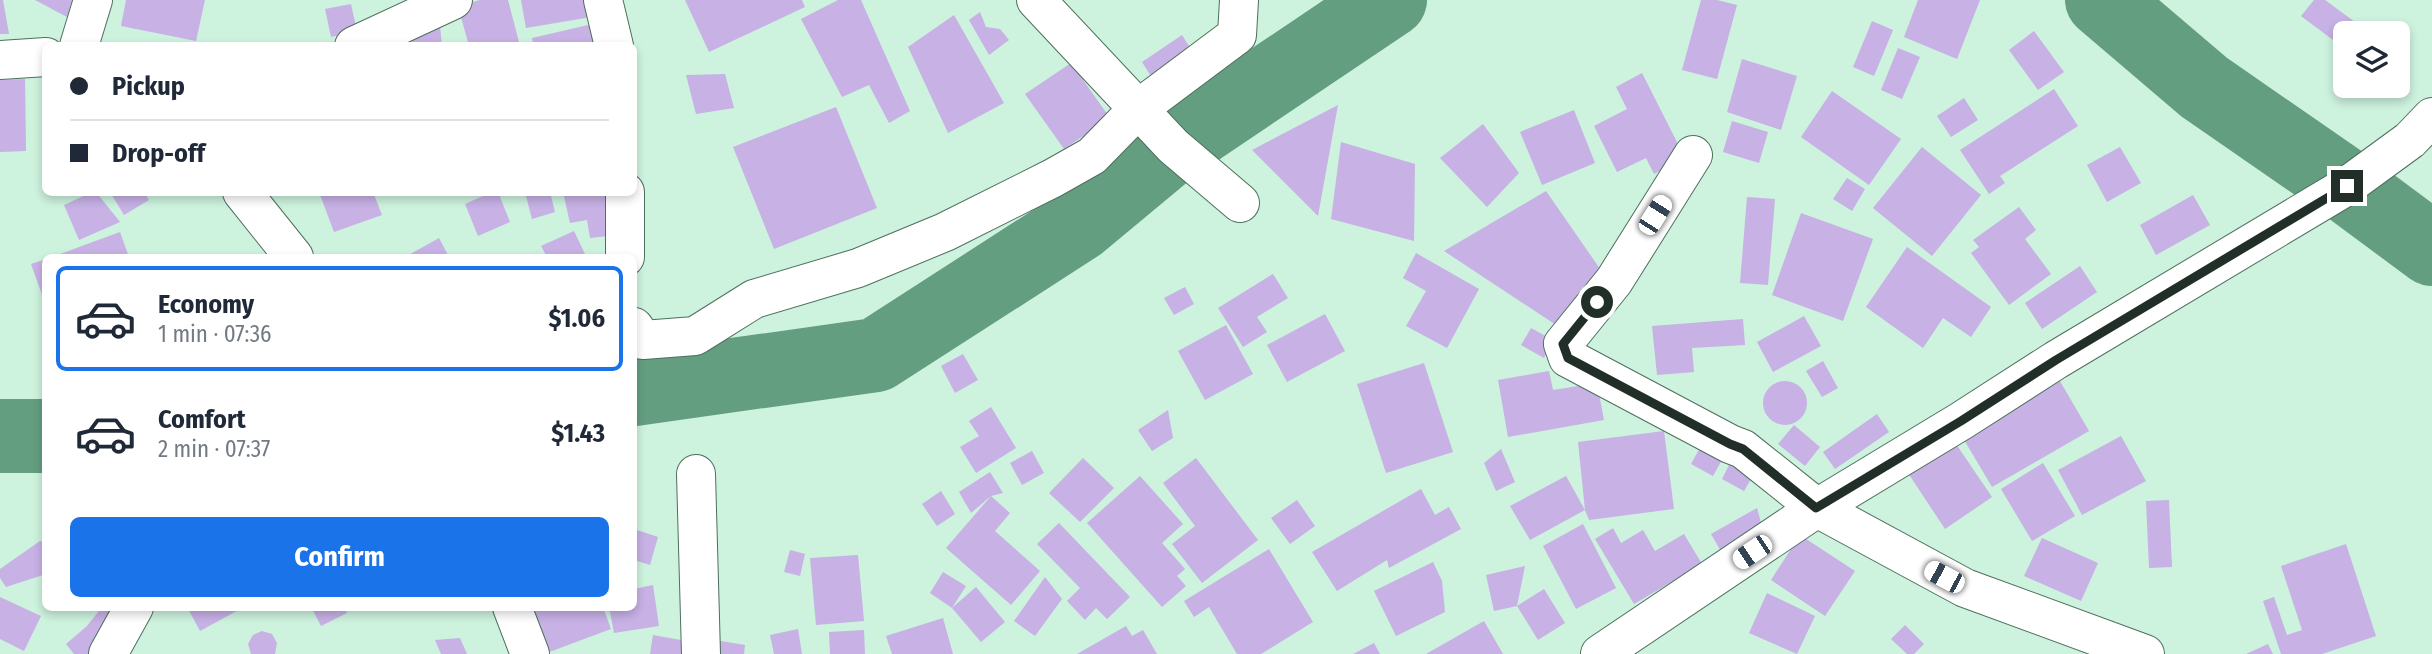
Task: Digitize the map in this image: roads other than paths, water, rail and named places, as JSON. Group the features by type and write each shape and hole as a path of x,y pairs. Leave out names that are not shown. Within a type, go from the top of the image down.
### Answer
{"street":[{"path":"80,42 93,0"},
{"path":"363,42 453,0"},
{"path":"603,0 613,42"},
{"path":"1036,0 1173,146 1240,203"},
{"path":"637,331 643,340 695,336 754,299 858,268 944,232 1053,178 1092,156 1138,109 1237,35 1239,0"},
{"path":"0,60 42,57"},
{"path":"1600,654 1816,508 2056,360 2347,186 2410,140 2432,117"},
{"path":"1693,155 1614,281 1563,344 1568,358 1743,449 1816,508 1965,588 2145,654"},
{"path":"245,196 292,254"},
{"path":"625,196 625,254"},
{"path":"696,474 701,654"},
{"path":"108,654 132,611"},
{"path":"514,611 530,654"}],"waterway":[{"path":"637,389 876,355 1078,225 1173,146 1390,0"},
{"path":"2102,0 2204,87 2347,186 2432,249"},
{"path":"0,436 42,436"}]}
